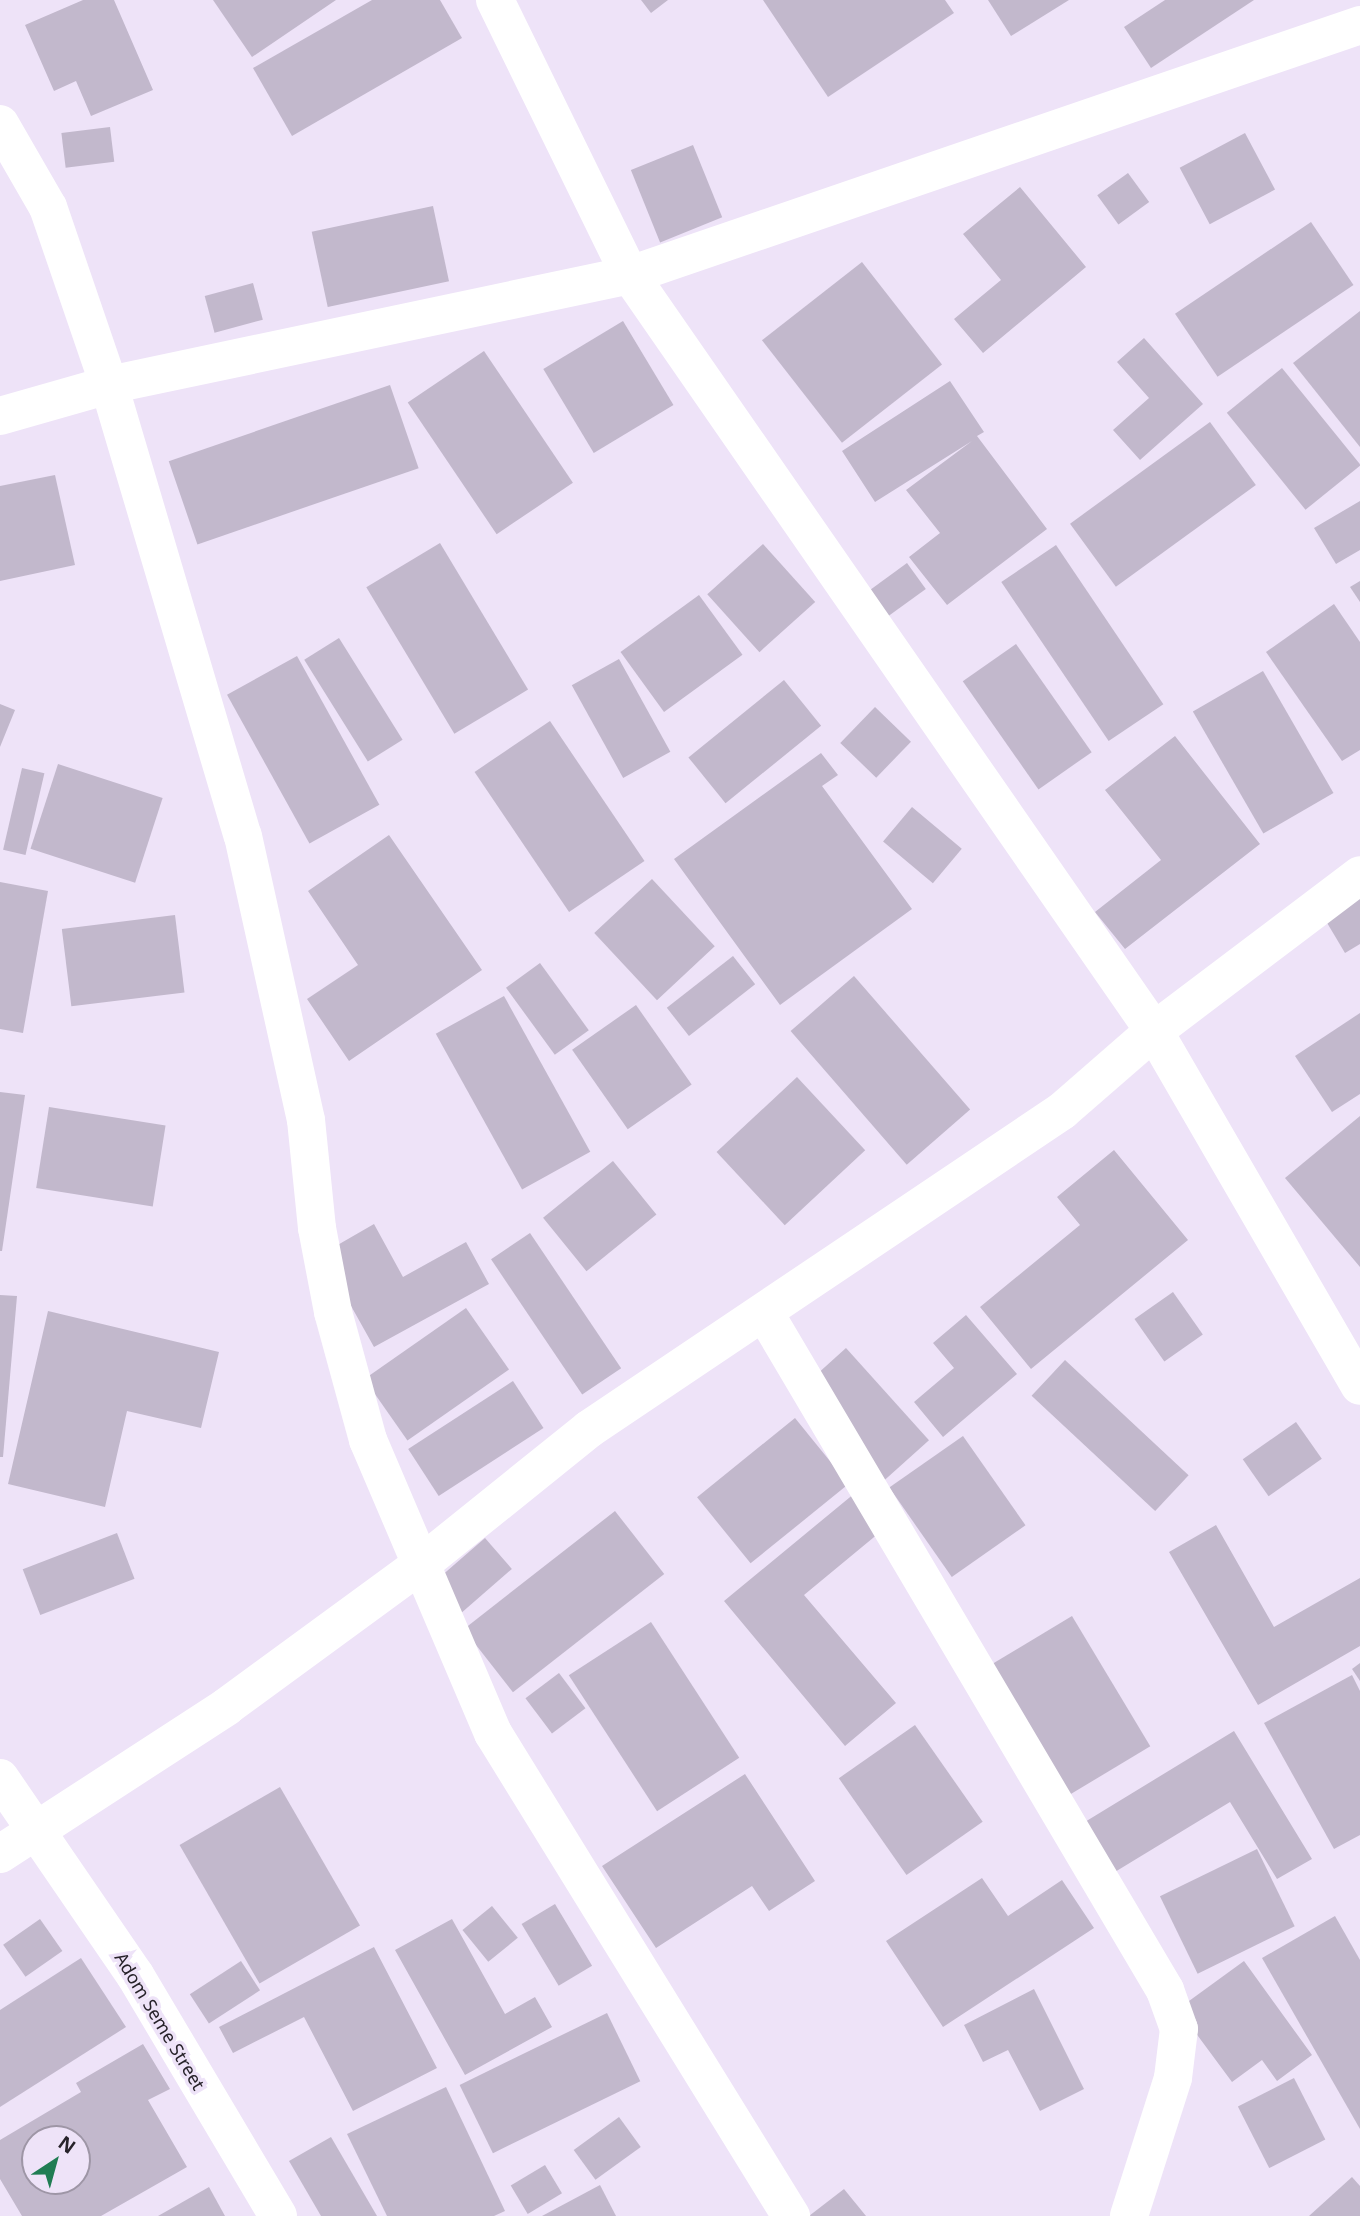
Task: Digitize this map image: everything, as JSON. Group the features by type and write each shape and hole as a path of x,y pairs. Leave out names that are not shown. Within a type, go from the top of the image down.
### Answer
{"street":[{"path":"495,0 629,275 1154,1031 1360,1386"},
{"path":"0,416 108,385 629,275 1360,25"},
{"path":"0,124 48,207 108,385 243,836 306,1121 317,1227 334,1312 368,1440 493,1733 792,2216"},
{"path":"0,1854 226,1707 420,1565 589,1429 1062,1111 1154,1031 1360,875"},
{"path":"765,1312 1165,1990 1179,2029 1173,2078 1129,2216"},
{"name":"Adom Seme Street","path":"0,1778 135,1975 278,2216"}],"building":[{"path":"83,0 114,0 153,90 91,116 76,81 54,91 25,25"},
{"path":"213,0 336,0 252,57"},
{"path":"372,0 440,0 462,38 292,136 253,68"},
{"path":"641,0 668,0 651,13"},
{"path":"763,0 945,0 954,13 828,97"},
{"path":"988,0 1069,0 1011,36"},
{"path":"1165,0 1254,0 1151,68 1124,27"},
{"path":"110,127 114,162 66,168 61,133"},
{"path":"1245,133 1275,190 1210,224 1180,168"},
{"path":"693,145 722,217 660,242 631,170"},
{"path":"1128,173 1149,202 1118,224 1097,195"},
{"path":"1020,187 1086,267 983,353 954,319 1001,280 963,234"},
{"path":"433,206 449,281 328,307 312,232"},
{"path":"1311,222 1353,285 1218,377 1175,314"},
{"path":"862,262 942,364 842,443 762,340"},
{"path":"253,283 263,320 215,333 205,296"},
{"path":"1360,311 1360,447 1293,363"},
{"path":"623,321 673,405 594,453 543,369"},
{"path":"1144,338 1203,404 1140,460 1113,430 1149,398 1117,362"},
{"path":"484,351 573,483 497,534 408,402"},
{"path":"1282,368 1360,464 1305,510 1227,413"},
{"path":"950,381 984,432 977,436 1047,529 947,605 909,557 940,533 906,490 972,441 875,502 842,451"},
{"path":"390,385 419,468 197,544 169,461"},
{"path":"1210,422 1256,485 1116,587 1070,524"},
{"path":"55,475 75,565 0,581 0,486"},
{"path":"1360,501 1360,550 1336,564 1314,528"},
{"path":"440,543 528,690 454,734 366,587"},
{"path":"763,544 815,602 759,652 707,594"},
{"path":"1056,545 1163,704 1109,741 1001,582"},
{"path":"907,563 926,589 888,617 869,591"},
{"path":"1360,581 1360,602 1350,587"},
{"path":"699,595 742,655 664,712 621,652"},
{"path":"1334,604 1360,642 1360,750 1342,761 1266,652"},
{"path":"339,638 403,740 368,761 304,660"},
{"path":"1016,644 1092,752 1038,789 963,681"},
{"path":"297,656 379,805 309,843 227,695"},
{"path":"619,659 670,752 623,778 572,685"},
{"path":"1263,671 1334,793 1263,834 1193,712"},
{"path":"784,680 821,726 726,803 688,757"},
{"path":"0,704 15,710 0,747"},
{"path":"875,707 911,742 876,778 840,743"},
{"path":"550,721 645,861 569,912 475,772"},
{"path":"1175,736 1260,844 1125,949 1095,912 1161,860 1105,790"},
{"path":"821,753 838,775 822,786 912,909 780,1005 674,859"},
{"path":"58,764 163,798 135,883 30,849"},
{"path":"22,768 44,773 26,855 3,850"},
{"path":"912,807 962,849 933,883 883,841"},
{"path":"389,835 482,970 349,1061 307,999 358,965 308,891"},
{"path":"652,879 715,946 657,1000 594,933"},
{"path":"0,882 48,891 23,1033 0,1029"},
{"path":"1360,887 1360,944 1345,953 1320,911"},
{"path":"175,915 185,992 71,1006 62,929"},
{"path":"733,956 755,984 689,1036 667,1008"},
{"path":"540,963 589,1030 555,1055 506,988"},
{"path":"854,976 970,1110 907,1165 791,1031"},
{"path":"504,996 590,1152 522,1189 436,1034"},
{"path":"636,1005 692,1084 628,1129 572,1050"},
{"path":"1360,1013 1360,1094 1332,1112 1295,1056"},
{"path":"797,1077 865,1150 785,1225 717,1152"},
{"path":"0,1092 25,1095 2,1251 0,1251"},
{"path":"49,1107 166,1125 153,1206 36,1188"},
{"path":"1360,1116 1360,1267 1285,1178"},
{"path":"1114,1150 1188,1240 1031,1369 980,1307 1080,1225 1057,1197"},
{"path":"613,1161 656,1215 586,1271 543,1218"},
{"path":"374,1224 403,1277 466,1242 489,1284 374,1347 322,1254"},
{"path":"530,1233 621,1368 582,1394 491,1259"},
{"path":"1173,1292 1203,1335 1164,1362 1134,1319"},
{"path":"0,1295 17,1296 3,1457 0,1457"},
{"path":"466,1308 509,1369 407,1441 364,1379"},
{"path":"48,1311 219,1352 201,1428 127,1411 105,1507 8,1484"},
{"path":"966,1315 1017,1374 943,1437 914,1402 954,1368 933,1343"},
{"path":"846,1348 929,1440 884,1480 801,1388"},
{"path":"1065,1360 1189,1475 1155,1511 1032,1396"},
{"path":"513,1381 543,1428 439,1496 408,1449"},
{"path":"795,1418 848,1484 751,1563 697,1497"},
{"path":"1296,1422 1322,1459 1269,1496 1243,1459"},
{"path":"963,1436 1026,1525 952,1577 889,1488"},
{"path":"855,1493 885,1528 804,1595 896,1703 845,1746 724,1601"},
{"path":"615,1511 664,1574 513,1692 464,1629"},
{"path":"1216,1525 1274,1627 1360,1578 1360,1646 1258,1705 1169,1552"},
{"path":"117,1533 135,1579 40,1615 23,1569"},
{"path":"485,1538 512,1569 456,1617 429,1587"},
{"path":"1072,1616 1150,1746 1065,1797 987,1667"},
{"path":"651,1622 739,1758 657,1811 569,1675"},
{"path":"1360,1663 1360,1681 1352,1669"},
{"path":"559,1673 585,1708 552,1733 525,1698"},
{"path":"1352,1675 1360,1691 1360,1835 1334,1849 1264,1723"},
{"path":"915,1725 983,1822 907,1875 839,1778"},
{"path":"1234,1731 1312,1859 1277,1879 1230,1802 1105,1878 1075,1828"},
{"path":"745,1774 815,1881 769,1911 752,1886 656,1948 602,1866"},
{"path":"280,1787 360,1926 260,1984 180,1845"},
{"path":"1257,1849 1295,1926 1198,1974 1160,1896"},
{"path":"982,1878 1008,1916 1062,1880 1094,1928 943,2027 886,1941"},
{"path":"555,1904 592,1966 559,1986 522,1924"},
{"path":"492,1906 518,1938 488,1962 462,1930"},
{"path":"1335,1916 1360,1960 1360,2129 1262,1958"},
{"path":"40,1919 62,1951 26,1977 3,1945"},
{"path":"452,1919 505,2014 535,1997 552,2027 465,2075 395,1950"},
{"path":"374,1947 437,2068 353,2111 304,2017 233,2053 219,2027"},
{"path":"81,1958 126,2027 0,2107 0,2010"},
{"path":"241,1961 260,1990 209,2024 190,1994"},
{"path":"1244,1961 1312,2055 1277,2081 1262,2060 1232,2082 1178,2009"},
{"path":"1034,1989 1084,2089 1040,2111 1008,2050 983,2062 964,2025"},
{"path":"607,2013 640,2081 493,2153 460,2085"},
{"path":"143,2044 170,2089 148,2100 187,2167 101,2216 22,2216 0,2179 0,2140 21,2128 21,2195 91,2195 91,2125 25,2125 81,2092 76,2083"},
{"path":"1294,2078 1325,2139 1269,2168 1238,2107"},
{"path":"446,2087 505,2211 494,2216 387,2216 347,2134"},
{"path":"619,2117 641,2147 595,2180 574,2150"},
{"path":"331,2137 377,2216 321,2216 289,2161"},
{"path":"545,2165 562,2193 528,2214 511,2186"},
{"path":"1352,2177 1360,2186 1360,2216 1309,2216"},
{"path":"600,2185 616,2216 542,2216"},
{"path":"209,2187 225,2216 158,2216"},
{"path":"844,2189 866,2216 809,2216"}]}
